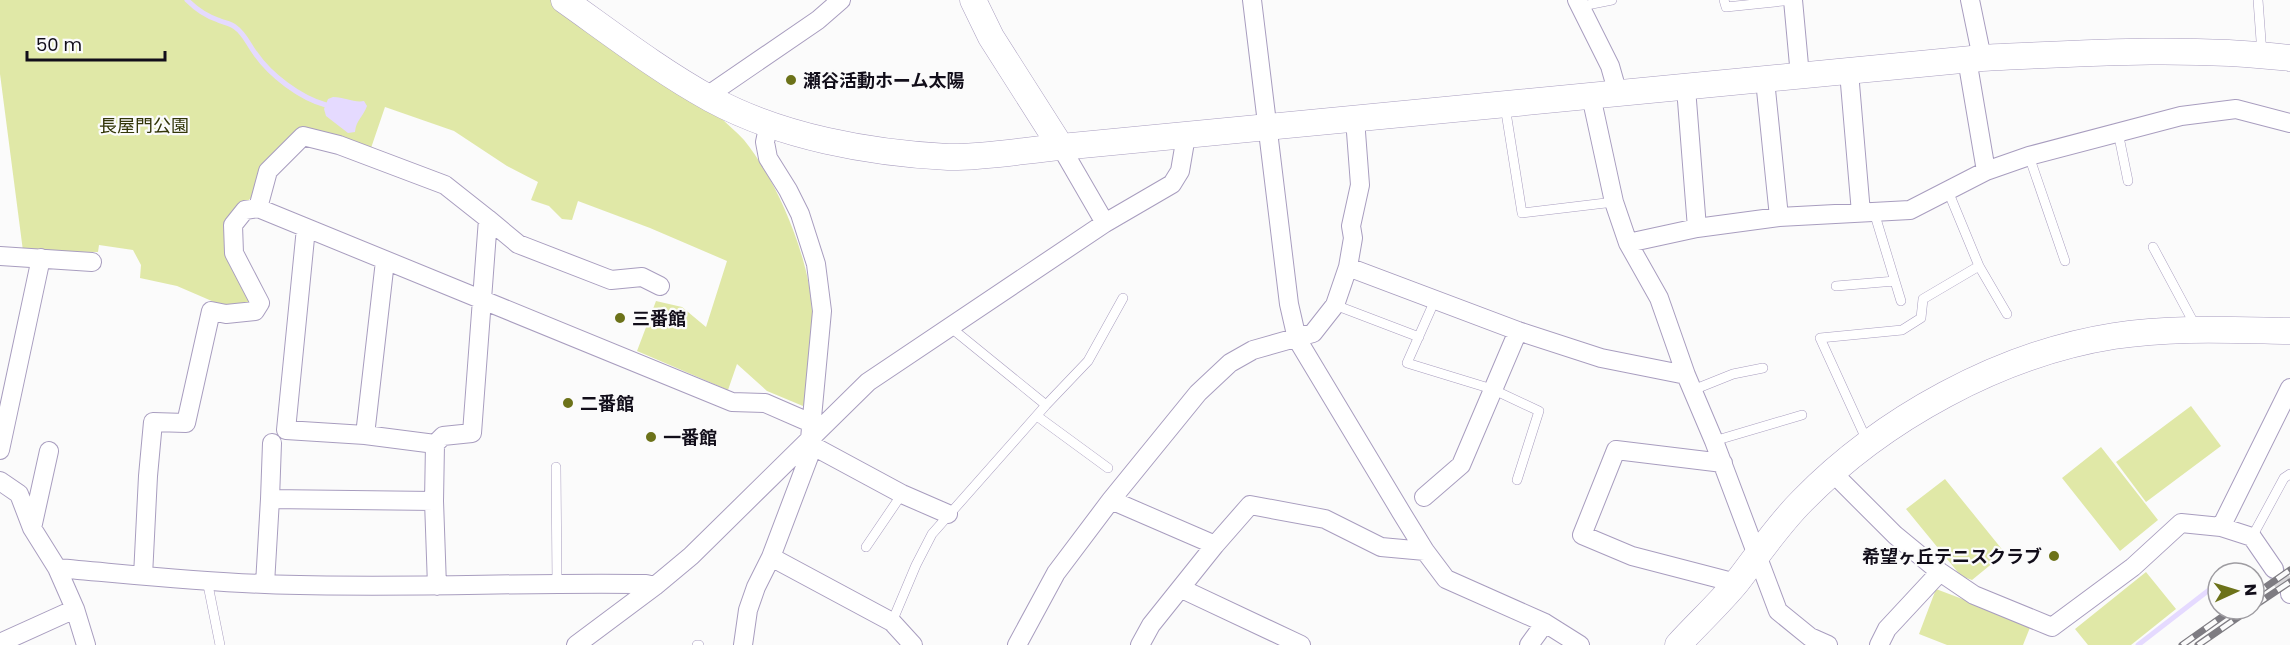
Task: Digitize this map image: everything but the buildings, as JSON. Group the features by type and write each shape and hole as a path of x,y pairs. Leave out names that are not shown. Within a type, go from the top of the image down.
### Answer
{"street":[{"path":"564,0 649,60 707,96 769,123 838,144 891,152 951,157 1686,88 1974,58 2122,51 2262,54 2290,58"},
{"path":"707,96 818,20 841,0"},
{"path":"973,0 991,37 1061,147 1105,223"},
{"path":"1252,0 1289,304 1297,339 1413,504 1425,551 1446,579 1545,623 1580,645"},
{"path":"1793,0 1800,76"},
{"path":"1971,0 1974,58 1986,171"},
{"path":"1580,3 1610,66 1618,94"},
{"path":"1849,72 1867,212"},
{"path":"1765,80 1779,217"},
{"path":"1686,88 1697,228"},
{"path":"1591,96 1614,202 1628,243 1659,298 1778,611 1807,641 1828,645"},
{"path":"1628,243 1697,228 1779,217 1910,210 1986,171 2029,156 2181,116 2236,109 2290,123"},
{"path":"1017,645 1056,573 1184,409 1215,375 1253,350 1313,333 1335,304 1348,267 1353,238 1351,226 1359,184 1355,119"},
{"path":"743,645 748,610 756,587 771,557 811,436 822,311 816,264 800,214 768,158 765,142 769,123"},
{"path":"258,208 268,171 303,136 339,146 445,185 518,244 611,280 642,278 660,286"},
{"path":"576,645 691,556 868,382 1105,223 1172,184 1180,171 1186,136"},
{"path":"143,576 153,422 186,423 211,311 226,314 255,311 260,303 234,253 232,225 245,210 258,208 732,402 765,403 811,436 902,494 948,514"},
{"path":"437,586 434,501 435,444 443,435 472,434 488,219"},
{"path":"306,228 286,430 365,435 435,444"},
{"path":"0,256 92,262"},
{"path":"0,450 41,258"},
{"path":"365,435 385,261"},
{"path":"1348,267 1518,331 1601,358 1690,383"},
{"path":"1678,645 1736,583 1757,553 1801,502 1832,472 1868,443 1937,399 2007,366 2063,346 2115,336 2198,329 2290,331"},
{"path":"1413,504 1461,465 1518,331"},
{"path":"2221,527 2290,388"},
{"path":"265,584 272,443"},
{"path":"1723,463 1616,450 1582,535 1632,556 1736,583"},
{"path":"32,528 48,451"},
{"path":"1832,472 1895,535 1940,572 1974,595 2052,627 2133,567 2181,523 2221,527 2252,537 2274,569"},
{"path":"0,481 19,494 32,528 57,568 75,609 86,645"},
{"path":"270,500 434,501"},
{"path":"1111,500 1215,544"},
{"path":"1140,645 1151,624 1182,589 1215,544 1250,505 1325,519 1381,547 1425,551"},
{"path":"771,557 892,622 914,645"},
{"path":"57,568 265,584 437,586 557,583 655,586"},
{"path":"1879,645 1887,629 1940,572"},
{"path":"1182,589 1300,645"},
{"path":"0,644 75,609"},
{"path":"1529,645 1545,623"}],"lane":[{"path":"1580,3 1612,0"},
{"path":"1724,0 1726,7 1793,0"},
{"path":"2258,0 2262,54"},
{"path":"1505,104 1522,213 1614,202"},
{"path":"2118,132 2128,181"},
{"path":"2029,156 2065,261"},
{"path":"1948,191 1979,266 2007,314"},
{"path":"1867,212 1901,301"},
{"path":"2153,247 2198,329"},
{"path":"1868,443 1820,338 1902,330 1921,318 1923,299 1979,266"},
{"path":"1836,286 1895,281"},
{"path":"892,622 916,564 932,534 1088,361 1123,298"},
{"path":"1435,300 1407,363 1492,389 1539,411 1517,480"},
{"path":"1335,304 1419,337"},
{"path":"950,327 1046,405"},
{"path":"1690,383 1762,368"},
{"path":"1714,441 1802,415"},
{"path":"1036,416 1108,468"},
{"path":"556,467 557,583"},
{"path":"2252,537 2284,478 2290,474"},
{"path":"866,547 902,494"},
{"path":"207,580 220,645"}],"green space":[{"name":"長屋門公園","path":"0,0 551,0 721,118 744,140 756,157 790,221 810,290 812,342 809,394 803,406 767,391 737,364 728,390 637,351 656,301 682,307 706,327 727,261 650,228 578,201 572,220 562,219 549,206 531,200 538,182 507,166 454,131 385,107 370,151 302,128 254,195 227,225 251,297 248,306 228,308 177,286 140,278 141,265 133,250 99,245 98,252 23,251 0,74"},
{"path":"2191,406 2221,446 2146,502 2116,462"},
{"path":"2101,447 2158,520 2120,551 2062,478"},
{"path":"1945,479 2005,553 1972,580 1961,576 1906,509"},
{"path":"2146,572 2176,609 2131,645 2088,645 2075,629"},
{"path":"1936,589 2031,625 2023,645 1947,645 1919,634"}],"shaded area":[{"path":"333,97 364,101 367,106 355,132 348,133 326,116 324,109 328,99"}],"waterway":[{"path":"187,0 205,14 238,30 261,61 286,85 326,105"},
{"path":"2138,645 2206,592"}],"tunnel":[{"path":"2274,569 2290,593"}],"railway":[{"path":"2266,587 2290,570"},
{"path":"2266,598 2290,582"},
{"path":"2182,645 2216,621"},
{"path":"2198,645 2233,621"}],"place":[{"name":"瀬谷活動ホーム太陽","path":"791,80"},
{"name":"三番館","path":"620,318"},
{"name":"二番館","path":"568,403"},
{"name":"一番館","path":"651,437"},
{"name":"希望ヶ丘テニスクラブ","path":"2054,556"}]}
